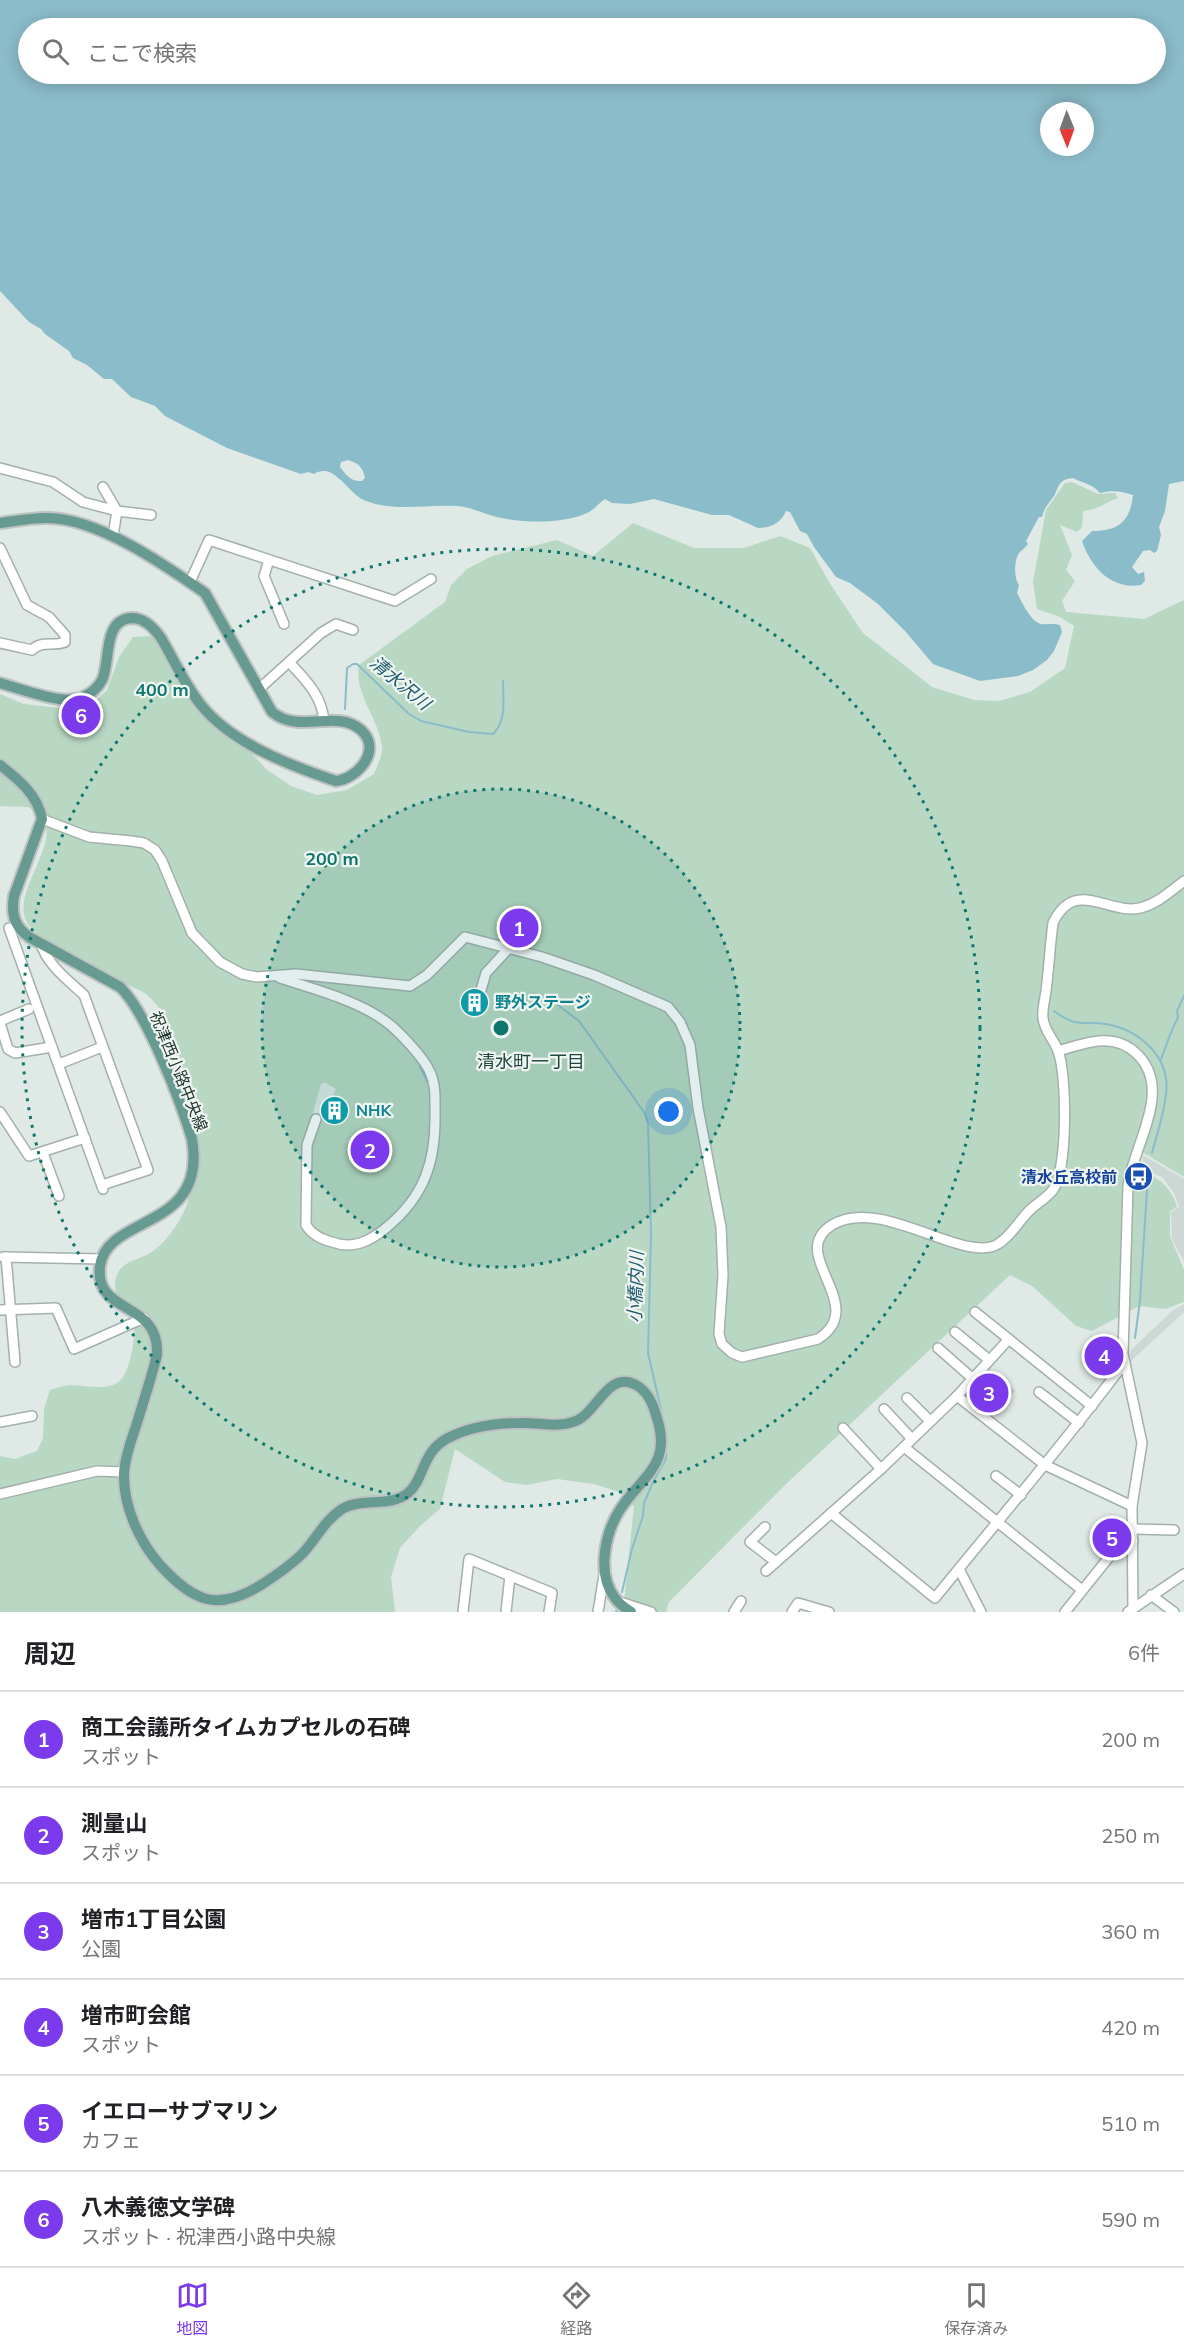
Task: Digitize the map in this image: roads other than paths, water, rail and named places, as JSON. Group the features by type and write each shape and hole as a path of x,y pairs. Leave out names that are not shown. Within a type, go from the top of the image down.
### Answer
{"main road":[{"path":"0,523 48,517 83,524 113,536 190,582 205,592 272,712 280,719 294,723 343,722 358,728 367,740 368,756 364,765 346,780 336,781 248,744 221,726 201,705 155,629 141,619 125,619 114,628 104,677 94,691 80,698 62,699 0,683"},
{"path":"0,765 16,778 34,798 40,808 42,819 14,896 9,929"},
{"name":"祝津西小路中央線","path":"9,929 22,932 120,987 129,995 150,1035 192,1139 194,1151 192,1175 179,1199 168,1210 111,1243 102,1259"},
{"path":"102,1259 101,1277 107,1294 144,1318 155,1332 158,1342 158,1355 127,1454 124,1472 126,1493 136,1529 153,1557 172,1577 194,1594 214,1602 224,1602 246,1595 302,1553 334,1515 344,1508 354,1504 393,1500 408,1492 416,1484 427,1459 445,1439 495,1424 565,1425 580,1420 614,1385 627,1382 644,1390 660,1425 659,1454 645,1481 617,1515 608,1541 604,1575 617,1601 631,1612"}],"street":[{"path":"0,468 53,482 83,502 117,511 151,515"},
{"path":"103,487 117,511 113,536"},
{"path":"190,582 209,540 395,601"},
{"path":"0,548 27,605 50,617 65,635 65,642 59,645 41,644 32,650 0,643"},
{"path":"269,560 264,576 284,624"},
{"path":"387,607 431,579"},
{"path":"259,689 321,633 336,624 354,630"},
{"path":"289,662 310,684 323,707 324,721"},
{"path":"42,819 89,837 144,843 155,850 162,861 192,933 220,962 242,974 257,977 296,974 410,986 427,975 465,937 509,948 594,975 668,1007 680,1022 690,1045 698,1108 721,1227 723,1275 719,1334 722,1344 732,1353 742,1357 818,1340 835,1324 837,1312 816,1246 822,1232 842,1220 867,1217 890,1221 981,1248 997,1245 1029,1211 1053,1191 1063,1162 1065,1117 1058,1051 1048,1034 1042,1017 1053,923 1059,911 1068,903 1079,900 1139,908 1153,903 1184,881"},
{"path":"9,929 103,1187 148,1170 84,995 63,975 42,950 40,943"},
{"path":"481,990 486,973 509,948"},
{"path":"275,976 325,992 386,1021 429,1071 434,1087 436,1142 422,1185 404,1211 373,1238 361,1244 336,1244 319,1238 306,1225 307,1145 316,1119"},
{"path":"29,1009 0,1022 8,1049 15,1053 52,1047"},
{"path":"1058,1051 1102,1040 1119,1042 1136,1052 1144,1062 1150,1071 1153,1085 1151,1106 1131,1165 1128,1186 1125,1362 1142,1443 1132,1506 1130,1610"},
{"path":"59,1064 102,1047"},
{"path":"0,1112 29,1156 85,1138"},
{"path":"43,1153 59,1196"},
{"path":"15,1362 5,1310 3,1257 102,1259"},
{"path":"5,1310 56,1308 74,1349 144,1318"},
{"path":"975,1312 1092,1406"},
{"path":"955,1332 988,1359"},
{"path":"766,1570 904,1447 957,1396 988,1359 1008,1340"},
{"path":"938,1348 972,1378"},
{"path":"831,1513 935,1598 999,1523 1125,1362"},
{"path":"1040,1392 1079,1422"},
{"path":"957,1396 1045,1465 1132,1506"},
{"path":"907,1398 930,1421"},
{"path":"885,1409 912,1439"},
{"path":"0,1422 32,1416"},
{"path":"843,1428 881,1468"},
{"path":"904,1447 1082,1590"},
{"path":"0,1494 97,1471 124,1472"},
{"path":"996,1476 1021,1495"},
{"path":"765,1527 750,1542 776,1562"},
{"path":"1133,1529 1174,1530"},
{"path":"1065,1612 1114,1551 1133,1541"},
{"path":"463,1612 469,1559 552,1593 549,1612"},
{"path":"958,1569 981,1612"},
{"path":"598,1612 604,1575"},
{"path":"506,1612 510,1576"},
{"path":"1130,1610 1151,1595 1181,1580"},
{"path":"1151,1595 1174,1612"},
{"path":"617,1601 651,1612"},
{"path":"734,1612 741,1601"},
{"path":"792,1612 798,1603 829,1612"}],"water":[{"path":"0,0 1184,0 1184,481 1169,484 1165,511 1159,527 1161,535 1157,551 1154,553 1150,550 1143,551 1132,567 1138,574 1144,572 1145,581 1141,585 1130,586 1120,584 1104,575 1091,560 1082,541 1092,531 1109,529 1121,523 1129,512 1133,495 1116,491 1100,493 1073,478 1060,484 1026,541 1028,544 1019,554 1015,570 1019,585 1017,593 1030,615 1041,624 1060,625 1062,632 1054,651 1047,660 1033,670 1018,676 980,681 933,664 878,604 850,583 836,577 807,534 800,531 790,512 786,511 775,524 758,528 729,515 712,515 654,499 630,504 612,503 605,499 592,510 577,517 545,522 501,518 457,506 400,507 377,504 359,498 341,480 328,472 301,474 227,448 165,416 155,406 131,397 112,379 104,379 87,365 73,358 69,351 29,322 0,291","holes":["348,460 357,464 363,471 365,478 362,481 349,477 340,467 341,462"]}],"waterway":[{"name":"清水沢川","path":"345,709 347,668 357,664 409,714 421,721 469,732 493,734 502,716 503,681"},
{"path":"1161,1059 1178,1018 1177,1011 1184,996"},
{"name":"小橋内川","path":"558,1005 579,1021 644,1112 648,1123 651,1235 648,1353 665,1427"},
{"path":"1054,1011 1074,1022 1119,1027 1141,1039 1158,1058 1164,1069 1166,1094 1152,1153"},
{"path":"420,1067 427,1081"},
{"path":"1135,1338 1140,1300 1147,1190"},
{"name":"小橋内川","path":"622,1592 632,1549 643,1516 644,1503 666,1459 666,1436"}],"place":[{"name":"八木義徳文学碑","path":"81,715"},
{"name":"商工会議所タイムカプセルの石碑","path":"519,928"},
{"name":"野外ステージ","path":"474,1002"},
{"name":"NHK","path":"335,1110"},
{"name":"測量山","path":"370,1150"},
{"name":"清水丘高校前","path":"1138,1177"},
{"name":"増市町会館","path":"1104,1356"},
{"name":"増市1丁目公園","path":"989,1393"},
{"name":"イエローサブマリン","path":"1112,1538"}],"district":[{"name":"清水町一丁目","path":"531,1062"}]}
